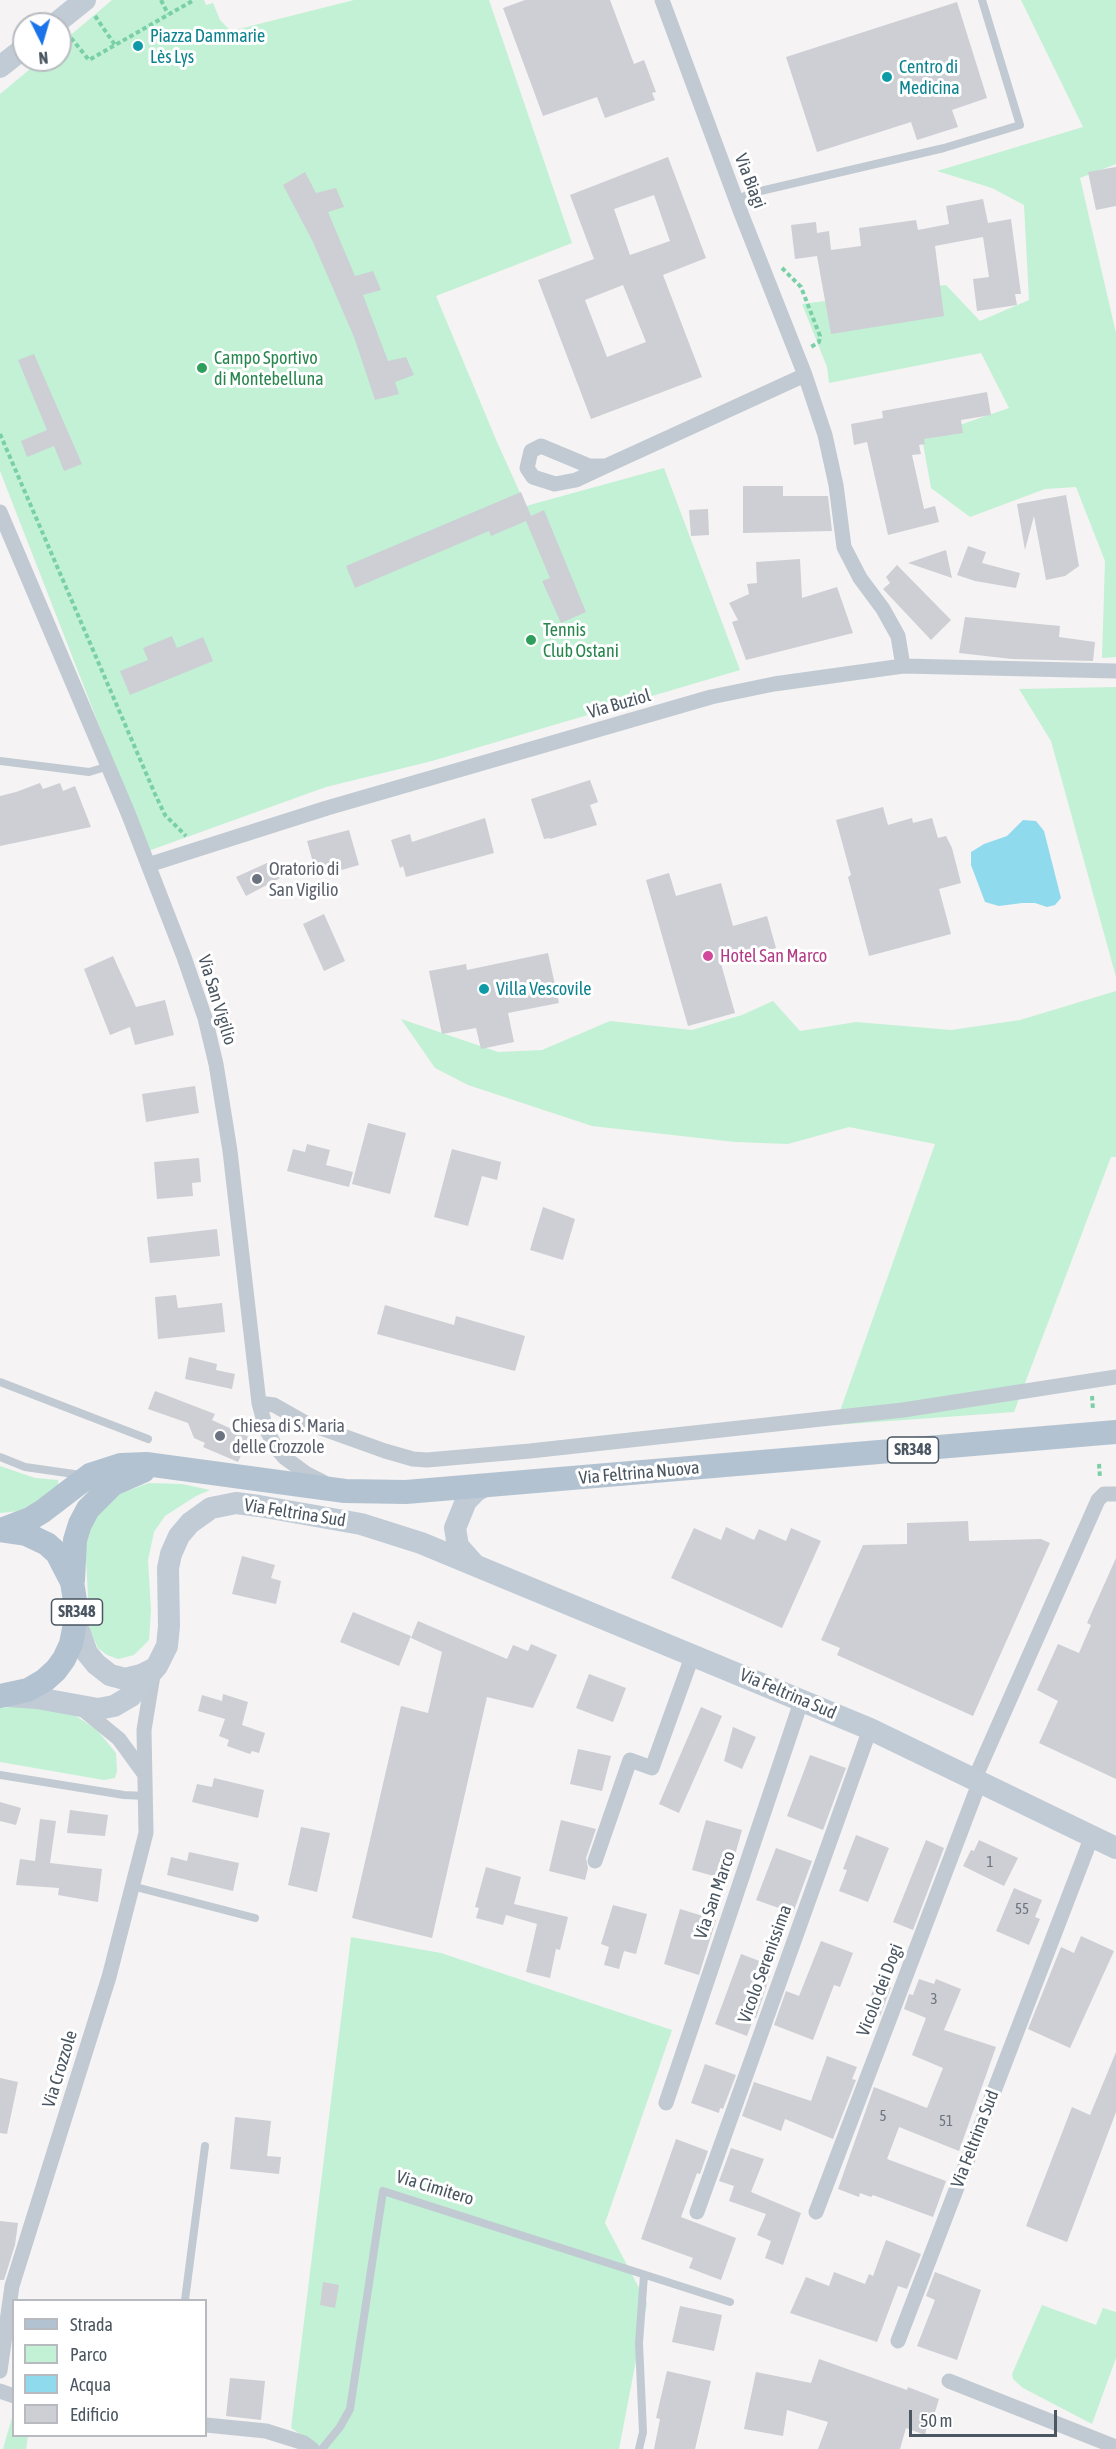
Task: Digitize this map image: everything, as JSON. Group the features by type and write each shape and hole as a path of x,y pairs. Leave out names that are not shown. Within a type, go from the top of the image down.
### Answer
{"main road":[{"path":"72,20 89,7"},
{"name":"Via Feltrina Nuova","path":"0,1530 30,1519 95,1472 121,1465 141,1464 345,1491 405,1492 1116,1432"},
{"name":"Via Feltrina Nuova","path":"74,1588 75,1540 80,1524 92,1505 102,1492 117,1482 145,1470 163,1467"},
{"name":"Via Feltrina Sud","path":"478,1567 458,1546 455,1532 466,1501 484,1486"},
{"name":"Via Feltrina Sud","path":"1,1696 37,1698 98,1709 120,1703 136,1691 165,1653 169,1638 168,1568 179,1536 203,1512 236,1503 259,1506 361,1524 411,1539 870,1729 1107,1843"},
{"name":"SR348","path":"0,1530 26,1534 51,1548 66,1569 74,1588 76,1622 68,1653 61,1665 50,1676 28,1690 1,1696"},
{"path":"76,1622 87,1653 110,1675 131,1678 156,1667"}],"street":[{"name":"Via Biagi","path":"662,0 736,200 805,375 825,435 836,485 844,547 860,578 883,609 898,636 903,666"},
{"path":"606,466 805,375"},
{"name":"Via San Vigilio","path":"0,512 109,766 191,976 214,1054 230,1151 259,1403 266,1429 285,1458 307,1474 345,1491"},
{"name":"Via Buziol","path":"148,865 327,808 711,697 774,684 903,666 1116,671"},
{"path":"259,1403 274,1405 304,1422 385,1451 413,1459 427,1460 542,1450 903,1410 1116,1377"},
{"name":"Vicolo dei Dogi","path":"816,2212 977,1779 1098,1500 1104,1494 1116,1494"},
{"path":"595,1861 630,1760 652,1768 693,1654"},
{"name":"Via Crozzole","path":"0,2371 12,2286 109,1977 146,1833 144,1722 148,1695 156,1667"},
{"name":"Via San Marco","path":"666,2103 802,1700"},
{"name":"Via Crozzole","path":"79,1707 120,1739 137,1761 145,1778"},
{"name":"Vicolo Serenissima","path":"697,2212 870,1729"},
{"name":"Via Feltrina Sud","path":"898,2341 1107,1843"},
{"path":"949,2381 1116,2447"},
{"path":"207,2425 266,2431 304,2443 312,2449"}],"lane":[{"path":"736,200 752,193 944,148 1020,125 982,0"},
{"path":"0,761 89,772 109,766"},
{"path":"0,1382 148,1439"},
{"path":"0,1457 25,1467 50,1472 75,1473 84,1479"},
{"path":"0,1775 123,1795 146,1796"},
{"path":"132,1886 255,1918"},
{"path":"185,2299 205,2146"},
{"name":"Via Cimitero","path":"322,2449 340,2427 350,2409 383,2191 730,2302"},
{"path":"639,2449 643,2432 639,2343 644,2275"}],"path":[{"path":"161,0 168,14"},
{"path":"72,41 89,60 194,0"},
{"path":"89,7 115,45"},
{"path":"779,264 801,287 820,336 816,345 797,354"},
{"path":"0,434 155,794 165,815 188,838 192,851"}],"green space":[{"path":"112,0 204,0 206,5 213,3 220,20 231,31 354,0 489,0 572,243 436,296 526,506 664,468 740,670 432,761 326,787 148,851 0,471 0,94 27,72 72,72 72,34"},
{"path":"1021,0 1116,0 1116,164 1080,178 1116,333 1116,657 1102,658 1105,561 1076,487 1045,489 970,517 931,488 922,438 1009,408 981,353 829,383 827,367 802,304 946,285 980,321 1029,300 1024,205 992,188 937,171 1083,127"},
{"path":"1116,687 1116,977 1051,741 1019,689"},
{"path":"1116,991 1116,1157 1111,1157 1014,1412 835,1425 935,1144 849,1127 788,1144 735,1142 592,1126 468,1085 435,1068 401,1019 498,1052 542,1050 610,1021 692,1030 742,1015 773,1001 800,1031 856,1022 951,1030 1020,1020"},
{"path":"0,1466 35,1478 58,1480 59,1488 20,1511 0,1513"},
{"path":"149,1483 182,1484 210,1490 196,1496 165,1516 154,1532 148,1560 151,1610 149,1640 134,1655 118,1659 98,1648 90,1630 85,1542 92,1522 118,1494"},
{"path":"26,1705 73,1714 97,1730 116,1753 115,1778 104,1780 0,1762 0,1708"},
{"path":"351,1937 441,1953 672,2030 605,2223 647,2303 619,2449 315,2449 310,2441 291,2428"},
{"path":"1042,2305 1096,2325 1103,2308 1116,2312 1116,2358 1092,2424 1023,2388 1013,2379 1012,2374"},
{"path":"12,2418 12,2437 28,2437 26,2449 3,2449"}],"water":[{"path":"1023,820 1036,821 1044,831 1061,898 1055,905 1047,907 1035,903 1022,903 999,906 985,902 971,865 971,852 984,844 1007,836"}],"building":[{"path":"525,0 610,0 634,64 644,60 656,92 652,93 655,100 605,118 597,97 543,116 503,8"},
{"name":"Centro di Medicina","path":"957,2 987,98 952,110 958,127 917,140 911,122 817,152 786,57"},
{"path":"668,157 706,258 663,275 702,377 591,419 538,280 594,259 570,195","holes":["654,195 670,241 630,255 614,209","623,285 646,342 607,357 585,300"]},
{"path":"1116,167 1116,206 1096,210 1088,172"},
{"path":"305,172 316,193 336,188 344,207 328,212 355,276 373,271 381,290 363,295 388,361 406,357 414,375 395,382 399,394 375,400 354,337 313,242 283,185"},
{"path":"983,199 988,223 1011,219 1021,294 1015,294 1017,305 977,311 973,279 989,277 983,237 935,246 944,316 831,334 817,256 795,259 791,225 816,222 817,233 829,231 831,250 861,246 859,228 916,220 918,230 949,224 946,206"},
{"path":"34,354 82,464 64,471 54,446 27,457 21,441 47,430 18,360"},
{"path":"987,392 991,415 961,420 963,433 924,439 925,444 919,445 921,454 912,455 924,509 935,506 939,522 888,535 867,442 854,445 851,424 883,418 882,411"},
{"path":"743,486 783,486 783,496 828,496 832,531 743,533"},
{"path":"521,492 531,516 544,510 586,612 561,623 542,581 550,578 526,521 491,536 489,531 355,588 346,566"},
{"path":"1066,495 1079,566 1065,576 1046,580 1034,516 1025,550 1017,504"},
{"path":"708,509 709,535 691,536 689,510"},
{"path":"968,546 986,552 982,563 1020,573 1016,588 975,581 957,575"},
{"path":"946,550 952,578 908,563 937,553"},
{"path":"800,559 802,598 837,587 853,633 746,660 732,622 738,620 729,603 749,594 747,584 757,583 756,562"},
{"path":"897,565 951,620 931,640 883,589 890,583 886,577"},
{"path":"965,617 1060,626 1059,637 1095,642 1093,661 1012,659 959,653"},
{"path":"172,636 177,648 203,637 213,661 130,695 120,671 148,660 143,648"},
{"path":"590,780 598,802 590,805 597,825 544,839 531,799"},
{"path":"40,783 43,789 60,783 63,791 75,786 91,827 0,846 0,796"},
{"path":"883,807 888,825 912,818 913,823 932,818 938,838 946,836 952,848 961,883 939,889 951,934 869,956 836,820"},
{"path":"485,818 494,853 406,877 403,866 400,868 391,840 410,834 412,842"},
{"path":"349,830 359,865 317,877 307,841"},
{"name":"Oratorio di San Vigilio","path":"267,863 274,864 284,876 246,896 236,877"},
{"name":"Hotel San Marco","path":"669,873 676,896 721,883 733,926 767,916 776,948 721,964 735,1013 688,1026 646,880"},
{"path":"324,914 345,961 324,971 303,924"},
{"name":"Villa Vescovile","path":"548,953 559,1003 508,1013 514,1042 481,1049 476,1028 442,1034 429,971 466,964 467,970"},
{"path":"113,956 136,1007 165,1000 174,1035 135,1045 130,1027 110,1035 84,969"},
{"path":"195,1086 199,1113 146,1122 142,1094"},
{"path":"368,1123 406,1133 390,1194 352,1184"},
{"path":"307,1144 330,1150 326,1165 353,1172 349,1187 287,1171 293,1149 305,1152"},
{"path":"452,1149 501,1162 497,1180 482,1176 468,1226 434,1217"},
{"path":"199,1158 201,1182 192,1183 193,1196 157,1199 154,1162"},
{"path":"543,1207 575,1219 563,1260 530,1250"},
{"path":"217,1229 220,1256 150,1263 147,1237"},
{"path":"176,1295 178,1308 222,1303 225,1332 158,1339 155,1297"},
{"path":"385,1305 454,1325 456,1316 525,1336 515,1371 377,1334"},
{"path":"189,1357 217,1364 216,1370 235,1374 232,1389 185,1379"},
{"path":"155,1391 215,1414 212,1420 249,1437 238,1462 203,1447 205,1443 194,1438 188,1423 148,1409"},
{"path":"968,1521 969,1541 1041,1539 1050,1543 973,1716 837,1655 840,1648 821,1640 863,1545 907,1544 907,1523"},
{"path":"726,1527 754,1540 759,1529 786,1541 791,1528 821,1541 782,1628 671,1578 694,1528 721,1540"},
{"path":"242,1556 275,1565 271,1578 281,1581 276,1604 232,1594"},
{"path":"1116,1558 1116,1779 1039,1743 1058,1701 1037,1690 1058,1644 1079,1653 1091,1625 1087,1623"},
{"path":"353,1612 411,1636 399,1666 340,1642"},
{"path":"418,1621 507,1659 513,1645 528,1651 531,1644 557,1655 533,1708 487,1697 432,1938 352,1918 401,1706 428,1713 442,1652 411,1638"},
{"path":"589,1674 626,1688 613,1722 576,1708"},
{"path":"223,1694 248,1702 242,1725 265,1733 259,1753 252,1751 250,1754 227,1746 229,1740 219,1736 225,1719 198,1711 202,1695 222,1701"},
{"path":"701,1707 722,1716 679,1813 659,1804"},
{"path":"733,1727 756,1737 742,1769 724,1761"},
{"path":"578,1749 611,1756 602,1791 570,1784"},
{"path":"810,1755 846,1768 823,1830 787,1816"},
{"path":"214,1778 264,1790 258,1818 192,1802 197,1784 212,1787"},
{"path":"0,1802 21,1808 16,1825 0,1821"},
{"path":"70,1810 108,1815 105,1836 67,1833"},
{"path":"40,1819 56,1821 50,1863 102,1869 98,1902 58,1895 59,1888 16,1885 20,1859 35,1861"},
{"path":"561,1820 596,1829 586,1858 588,1868 585,1880 549,1871"},
{"path":"706,1820 742,1830 728,1880 692,1870"},
{"path":"301,1827 330,1833 317,1892 288,1885"},
{"path":"856,1835 889,1848 868,1902 839,1891 847,1870 843,1869"},
{"path":"926,1840 944,1848 913,1930 893,1922"},
{"path":"979,1840 1018,1858 1004,1886 963,1866"},
{"path":"776,1848 812,1861 793,1913 756,1900"},
{"path":"189,1852 239,1863 233,1891 167,1875 171,1857 187,1861"},
{"path":"486,1867 521,1877 514,1904 568,1917 560,1950 556,1949 550,1978 526,1972 537,1924 506,1915 503,1925 476,1918 479,1908 475,1907"},
{"path":"1014,1888 1042,1900 1035,1917 1040,1919 1029,1945 996,1931"},
{"path":"613,1905 647,1914 636,1954 624,1951 619,1969 604,1965 609,1947 601,1944"},
{"path":"680,1909 716,1920 699,1975 664,1964"},
{"path":"1081,1936 1114,1951 1070,2048 1028,2029 1061,1947 1074,1953"},
{"path":"821,1941 853,1953 840,1987 834,1985 813,2040 774,2025 786,1991 799,1996"},
{"path":"741,1954 773,1966 756,2018 754,2017 747,2036 715,2024"},
{"path":"919,1979 934,1984 936,1979 961,1989 944,2030 996,2047 959,2151 899,2127 887,2159 946,2181 933,2217 873,2195 871,2197 860,2193 859,2197 838,2189 874,2087 927,2108 943,2068 912,2055 926,2018 904,2009 909,1994 913,1995"},
{"path":"877,1981 891,1987 880,2016 865,2010"},
{"path":"1116,2052 1116,2112 1067,2242 1026,2226 1072,2107 1090,2115"},
{"path":"827,2056 857,2067 852,2079 856,2080 833,2139 785,2119 781,2131 742,2116 754,2082 811,2101"},
{"path":"705,2064 736,2075 723,2109 720,2108 719,2113 691,2103"},
{"path":"0,2078 18,2082 7,2134 0,2133"},
{"path":"235,2117 271,2121 267,2156 281,2157 279,2174 230,2169"},
{"path":"676,2139 708,2151 700,2174 697,2173 681,2217 736,2238 721,2280 689,2268 693,2258 641,2239"},
{"path":"731,2148 764,2159 751,2192 801,2213 783,2265 765,2258 771,2241 757,2235 766,2214 729,2201 734,2186 719,2181"},
{"path":"0,2221 18,2223 15,2245 4,2280 0,2280"},
{"path":"886,2240 921,2254 907,2289 898,2286 877,2342 790,2313 806,2277 829,2286 834,2272 865,2284 869,2274 873,2276"},
{"path":"935,2272 981,2290 957,2360 917,2346 935,2300 926,2296"},
{"path":"323,2282 339,2285 335,2308 320,2305"},
{"path":"680,2306 722,2315 714,2351 672,2342"},
{"path":"819,2359 939,2399 932,2422 928,2421 925,2435 906,2428 900,2449 818,2449 828,2422 787,2410 783,2436 744,2429 756,2372 811,2383"},
{"path":"667,2371 711,2381 695,2449 654,2449 660,2419 656,2418"},
{"path":"230,2378 265,2381 261,2420 226,2416"}],"place":[{"name":"Piazza Dammarie Lès Lys","path":"138,46"},
{"name":"Centro di Medicina","path":"887,77"},
{"name":"Campo Sportivo di Montebelluna","path":"202,368"},
{"name":"Tennis Club Ostani","path":"531,640"},
{"name":"Oratorio di San Vigilio","path":"257,879"},
{"name":"Hotel San Marco","path":"708,956"},
{"name":"Villa Vescovile","path":"484,989"},
{"name":"Chiesa di S. Maria delle Crozzole","path":"220,1436"}]}
